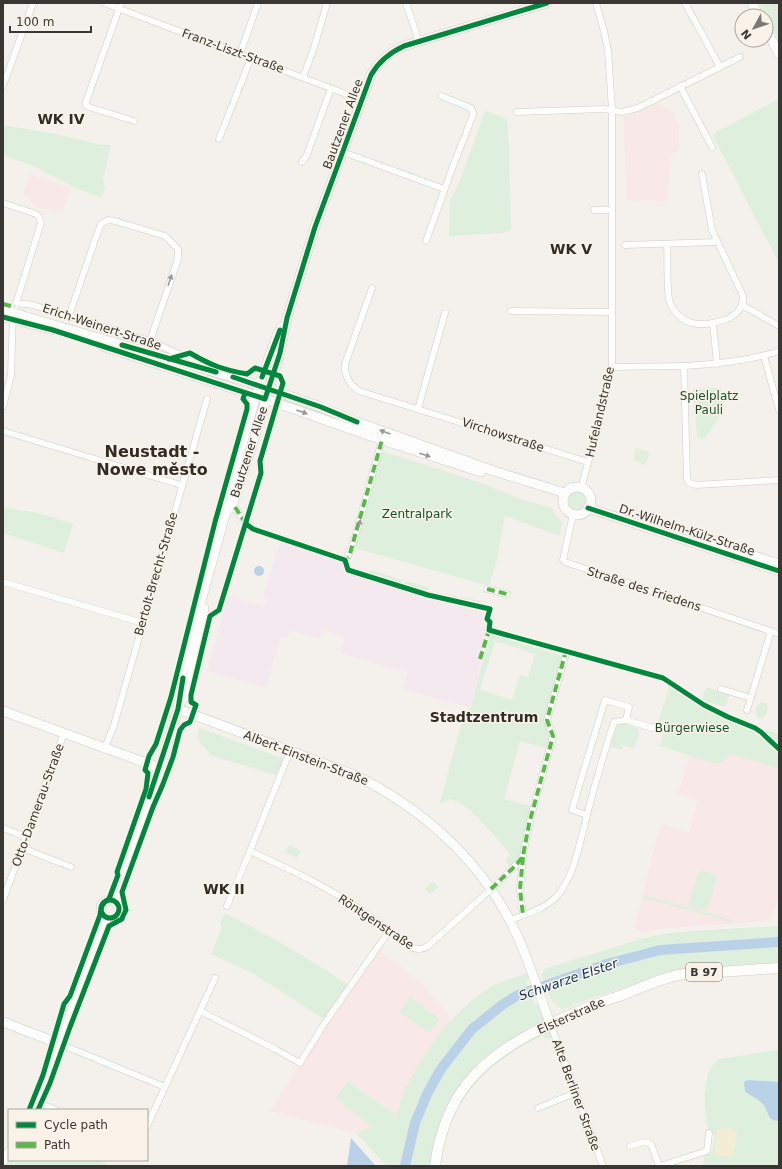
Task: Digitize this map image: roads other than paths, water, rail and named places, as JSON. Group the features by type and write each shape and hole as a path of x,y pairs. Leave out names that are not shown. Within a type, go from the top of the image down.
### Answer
{"main road":[{"name":"Elsterstraße","path":"435,1166 440,1137 447,1118 468,1081 501,1051 521,1038 550,1023 631,992 656,980 695,972 714,973 779,968"}],"street":[{"path":"3,86 33,3"},
{"name":"Franz-Liszt-Straße","path":"104,3 120,6 240,54 362,100"},
{"path":"240,54 258,3"},
{"path":"303,77 327,3"},
{"path":"406,3 419,42"},
{"name":"Bautzener Allee","path":"261,397 269,388 280,353 287,318 316,227 371,75 381,61 394,51 419,42 547,3"},
{"name":"Hufelandstraße","path":"581,488 598,427 612,367 612,110 608,50 596,3"},
{"path":"685,3 720,67"},
{"path":"120,6 86,105 134,121"},
{"path":"774,44 779,54"},
{"path":"517,112 562,110 612,110 622,112 638,108 740,57"},
{"path":"219,139 251,58"},
{"path":"680,86 712,147"},
{"path":"302,162 307,155 331,88"},
{"path":"426,241 444,189 473,116 473,112 468,107 441,96"},
{"path":"343,152 444,189"},
{"path":"667,244 669,298 673,308 682,318 692,323 713,323 729,318 736,312 742,305 743,295 712,230 702,174"},
{"path":"3,203 36,214 41,220 16,303 10,316 11,375 3,407"},
{"path":"594,210 612,210"},
{"path":"69,316 101,224 108,220 115,221 165,236 178,249 178,259 150,341"},
{"path":"625,245 717,242"},
{"name":"Virchowstraße","path":"372,288 345,364 344,369 351,385 359,391 418,408 588,462"},
{"name":"Erich-Weinert-Straße","path":"16,303 33,305 150,341 181,355 207,370"},
{"path":"742,305 779,326"},
{"name":"Erich-Weinert-Straße","path":"3,310 10,316 261,397"},
{"path":"511,311 612,312"},
{"path":"418,408 445,313"},
{"name":"Erich-Weinert-Straße","path":"10,316 269,388"},
{"name":"Bautzener Allee","path":"114,902 116,900 126,862 160,768 178,709 180,692 198,612 225,515 233,503 249,455 261,397 259,385 277,336 287,318"},
{"path":"713,323 717,364"},
{"path":"612,367 717,364 764,356 779,351"},
{"path":"764,356 779,410"},
{"path":"684,366 687,479 689,483 696,485 779,480"},
{"path":"269,388 357,422 564,496"},
{"path":"261,397 382,440 564,496"},
{"name":"Bertolt-Brecht-Straße","path":"105,748 114,725 207,399"},
{"path":"3,431 182,485"},
{"path":"235,507 246,524 253,529 342,559 347,559 355,537 382,440"},
{"path":"572,488 581,488 588,493 589,505 582,514 573,514 565,508 564,496 572,488"},
{"name":"Dr.-Wilhelm-Külz-Straße","path":"589,505 779,564"},
{"name":"Dr.-Wilhelm-Külz-Straße","path":"589,505 779,571"},
{"name":"Straße des Friedens","path":"573,514 563,560 565,562 779,634"},
{"path":"3,582 143,623"},
{"path":"487,589 507,594"},
{"path":"747,710 771,631"},
{"path":"523,915 520,889 523,856 532,809 553,736 547,720 565,657"},
{"path":"721,689 750,698"},
{"path":"587,815 572,810 605,700 629,708 626,720"},
{"name":"Albert-Einstein-Straße","path":"178,709 357,776 375,785 422,816 444,835 491,889 510,920 534,978 550,1023"},
{"path":"3,711 160,768"},
{"path":"510,920 542,908 558,894 564,886 571,871 614,722 626,720 654,728 656,726"},
{"name":"Otto-Damerau-Straße","path":"3,900 64,732"},
{"path":"227,906 290,751"},
{"path":"3,828 26,837"},
{"path":"22,848 71,867"},
{"name":"Röntgenstraße","path":"250,851 277,863 328,890 365,913 410,947 418,950 423,949 491,889"},
{"path":"491,889 517,864 523,856"},
{"name":"Bautzener Allee","path":"108,916 102,911 102,906 106,902 114,902"},
{"name":"Bautzener Allee","path":"108,916 118,913 119,909 114,902"},
{"name":"Bautzener Allee","path":"35,1106 60,1044 92,953 106,924 108,916"},
{"path":"200,1011 300,1063 326,1021 389,931"},
{"path":"148,1124 215,978"},
{"path":"3,1022 165,1087"},
{"name":"Alte Berliner Straße","path":"550,1023 603,1166"},
{"path":"538,1108 575,1093"},
{"path":"35,1106 51,1109"},
{"path":"630,1146 644,1142 651,1144 659,1166 707,1151 709,1133"}],"water":[{"path":"259,566 264,571 259,576 254,571"},
{"path":"745,1081 779,1082 779,1121 772,1119 762,1103 745,1091"},
{"path":"351,1138 374,1164 374,1166 347,1166"}],"waterway":[{"name":"Schwarze Elster","path":"405,1166 415,1123 428,1092 441,1069 472,1029 502,1005 518,995 607,964 660,950 779,942"}],"district":[{"name":"WK IV","path":"61,119"},
{"name":"WK V","path":"571,249"},
{"name":"Neustadt - Nowe město","path":"152,460"},
{"name":"Stadtzentrum","path":"484,717"},
{"name":"WK II","path":"224,889"}],"park label":[{"name":"Spielplatz Pauli","path":"709,403"},
{"name":"Zentralpark","path":"417,514"},
{"name":"Bürgerwiese","path":"692,728"}]}
